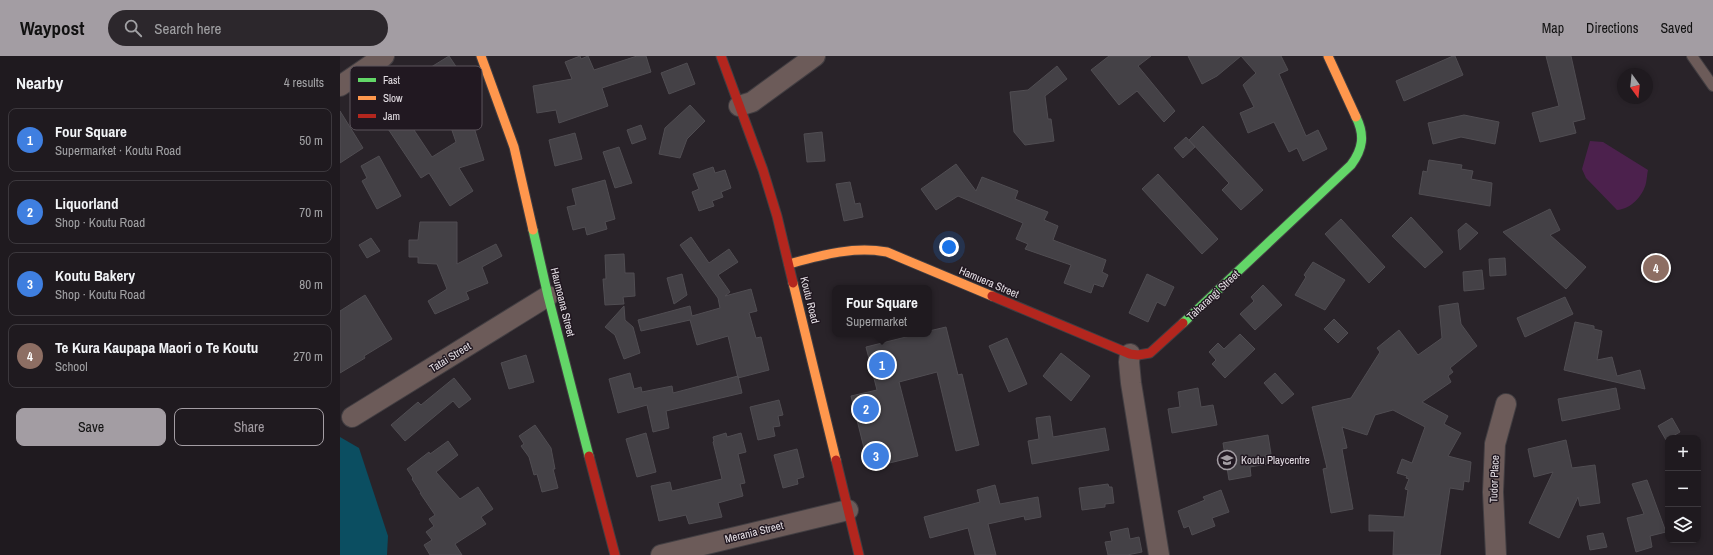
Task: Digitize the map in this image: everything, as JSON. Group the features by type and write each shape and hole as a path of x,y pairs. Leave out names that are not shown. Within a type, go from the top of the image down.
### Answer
{"street":[{"path":"369,66 384,56"},
{"name":"Haumoana Street","path":"481,56 514,147 548,296 615,555"},
{"name":"Koutu Road","path":"721,56 765,178 789,264 859,555"},
{"path":"739,106 752,102 815,56"},
{"name":"Taharangi Street","path":"1130,354 1138,356 1150,353 1357,158 1362,148 1363,135 1360,124 1328,56"},
{"path":"340,86 350,79"},
{"name":"Hamuera Street","path":"789,264 852,249 866,248 880,250 1130,354"},
{"name":"Tatai Street","path":"352,417 548,296"},
{"path":"1130,354 1129,362 1131,383 1158,555"},
{"name":"Tudor Place","path":"1496,555 1493,492 1495,451 1506,404"},
{"name":"Merania Street","path":"660,555 848,510"}],"lane":[{"path":"1692,56 1713,86"}],"shaded area":[{"path":"1590,141 1603,142 1648,170 1646,183 1642,193 1632,204 1617,210 1586,178 1582,169"}],"water":[{"path":"340,437 359,448 388,536 387,555 340,555"}],"building":[{"path":"449,56 456,66 433,66"},
{"path":"580,56 581,59 588,56 594,70 637,56 646,56 651,72 602,88 608,106 559,123 556,110 537,113 533,86 572,79 565,62"},
{"path":"1109,56 1151,56 1138,66 1175,111 1164,122 1137,91 1119,105 1091,70"},
{"path":"1188,56 1241,56 1217,76 1202,84"},
{"path":"1241,56 1281,56 1288,70 1279,74 1306,136 1318,130 1327,149 1303,161 1297,148 1289,152 1274,122 1248,133 1240,113 1254,107 1243,85 1256,73"},
{"path":"1455,56 1463,75 1404,101 1396,81"},
{"path":"1546,56 1571,56 1585,119 1573,122 1576,133 1540,142 1532,113 1559,106"},
{"path":"687,63 695,84 669,94 661,73"},
{"path":"1057,66 1067,79 1045,96 1048,119 1051,119 1054,141 1025,145 1014,132 1010,92 1028,90"},
{"path":"690,105 705,121 687,139 680,158 659,154 665,128"},
{"path":"340,111 350,127 350,130 352,130 363,148 340,163"},
{"path":"1464,115 1499,122 1495,144 1461,137 1433,144 1428,123"},
{"path":"641,125 646,139 632,144 627,130"},
{"path":"1203,126 1263,190 1241,210 1222,190 1229,183 1189,140"},
{"path":"389,130 414,130 432,157 456,142 452,130 475,130 484,160 459,168 473,191 450,206 429,173 421,178"},
{"path":"822,132 825,161 807,162 804,134"},
{"path":"575,133 582,159 555,166 549,140"},
{"path":"1186,137 1195,147 1183,158 1174,148"},
{"path":"619,147 632,183 615,188 603,152"},
{"path":"379,156 401,196 377,209 362,181 367,178 361,166"},
{"path":"1429,160 1462,165 1461,169 1473,171 1471,179 1492,183 1490,206 1419,194 1423,171 1427,172"},
{"path":"956,164 976,191 982,177 1018,191 1015,199 1048,212 1044,220 1058,226 1053,240 1106,260 1102,272 1108,275 1103,287 1094,284 1091,293 1064,283 1071,265 1025,249 1028,244 1016,239 1023,223 958,196 936,210 921,189"},
{"path":"713,167 715,173 725,170 731,188 721,192 723,197 712,201 714,206 699,211 692,192 699,189 693,174"},
{"path":"1158,174 1218,239 1202,254 1142,189"},
{"path":"605,180 615,219 605,222 607,229 587,235 585,227 573,230 567,207 576,205 572,189"},
{"path":"850,182 855,204 860,203 863,217 844,221 836,184"},
{"path":"1550,209 1560,230 1550,235 1586,267 1566,289 1503,232"},
{"path":"1411,217 1443,252 1425,268 1392,236"},
{"path":"1341,219 1385,267 1369,283 1325,234"},
{"path":"420,222 457,222 457,264 496,244 502,256 482,267 488,283 466,292 469,299 435,314 428,301 447,289 437,264 418,263 418,257 409,257 409,240 418,240"},
{"path":"1466,223 1478,233 1460,250 1458,230"},
{"path":"691,237 709,263 729,249 738,262 718,275 730,292 725,296 751,289 757,311 749,313 756,338 761,337 769,370 738,378 728,336 697,345 690,320 641,331 638,320 690,306 692,316 720,308 718,298 680,245"},
{"path":"371,238 380,251 367,258 359,245"},
{"path":"624,254 625,273 634,273 635,296 623,297 624,304 605,305 603,279 606,279 605,255"},
{"path":"1505,258 1506,275 1490,276 1489,259"},
{"path":"1313,262 1345,280 1325,310 1295,295 1306,277 1304,275"},
{"path":"1482,270 1484,289 1464,291 1463,272"},
{"path":"682,274 687,295 674,304 667,278"},
{"path":"1147,274 1174,287 1165,306 1157,302 1148,322 1129,313"},
{"path":"1263,285 1282,305 1255,330 1240,314 1254,301 1251,297"},
{"path":"365,295 392,339 340,373 340,311"},
{"path":"1565,297 1573,314 1525,337 1517,318"},
{"path":"1458,303 1461,324 1477,346 1450,368 1453,372 1448,376 1451,382 1422,402 1448,416 1444,424 1461,433 1448,456 1471,462 1469,482 1464,481 1463,490 1450,488 1440,555 1393,555 1394,531 1369,531 1369,515 1404,517 1408,490 1405,489 1409,479 1406,478 1407,476 1397,473 1402,459 1412,463 1425,427 1393,410 1375,415 1367,435 1342,427 1347,448 1342,449 1353,509 1331,513 1323,469 1327,468 1312,407 1351,398 1380,352 1377,348 1399,330 1418,355 1442,338 1439,306"},
{"path":"624,306 625,320 633,327 640,353 624,359 615,335 605,327"},
{"path":"1334,319 1348,333 1338,343 1324,329"},
{"path":"1575,322 1594,326 1594,329 1602,331 1597,360 1612,357 1617,376 1640,370 1645,389 1564,370"},
{"path":"946,327 958,375 962,374 979,445 956,451 937,372 899,382 918,456 869,468 851,396 877,390 866,347 906,337 932,337 932,330"},
{"path":"1240,334 1255,349 1225,378 1212,364 1216,360 1209,352 1218,343 1224,349"},
{"path":"1007,338 1027,384 1009,392 989,346"},
{"path":"1061,353 1090,376 1071,401 1043,376"},
{"path":"526,355 534,382 509,389 501,363"},
{"path":"630,373 634,389 641,387 642,392 672,386 673,393 738,376 742,393 666,411 669,428 653,432 647,405 618,413 609,379"},
{"path":"1275,373 1294,394 1282,404 1264,383"},
{"path":"454,378 471,399 459,408 453,401 405,441 391,425 418,402 421,405"},
{"path":"1198,388 1201,407 1213,405 1217,425 1172,433 1168,409 1180,407 1178,392"},
{"path":"1616,388 1620,409 1562,421 1558,399"},
{"path":"779,400 783,415 778,416 780,426 773,427 775,436 758,440 750,407"},
{"path":"1050,416 1053,437 1105,428 1109,450 1032,464 1028,441 1039,439 1036,418"},
{"path":"1672,418 1680,432 1675,435 1665,435 1665,438 1658,426"},
{"path":"535,425 551,448 555,469 553,469 558,488 542,492 537,474 534,475 529,457 521,446 524,444 519,436"},
{"path":"646,433 656,472 637,477 626,439"},
{"path":"726,433 727,437 741,433 746,452 738,454 745,483 740,484 743,496 718,503 722,517 689,524 686,515 659,521 651,486 670,482 672,491 722,479 713,437"},
{"path":"1268,435 1271,454 1265,455 1267,464 1250,467 1251,476 1229,480 1223,443"},
{"path":"1566,440 1572,468 1595,465 1600,503 1580,506 1578,497 1559,538 1529,523 1553,472 1534,477 1528,449"},
{"path":"448,441 458,455 436,472 460,499 478,487 493,509 481,517 486,524 455,544 462,555 430,555 424,545 432,540 426,532 434,526 429,519 435,515 420,493 407,469 429,452 430,454"},
{"path":"797,449 804,477 797,479 798,484 783,488 774,455"},
{"path":"1647,480 1665,529 1665,532 1650,536 1652,547 1636,552 1627,518 1644,514 1632,484"},
{"path":"1108,484 1109,487 1112,487 1114,503 1105,504 1105,507 1082,510 1079,488"},
{"path":"995,485 1000,504 1038,497 1041,517 1025,520 1024,516 988,524 996,555 975,555 968,528 930,538 924,517 980,502 977,490"},
{"path":"1221,490 1229,512 1212,518 1215,526 1192,535 1189,526 1184,528 1178,511 1205,500 1203,497"},
{"path":"1128,528 1130,539 1139,537 1142,552 1127,555 1108,555 1105,542 1112,541 1110,532"},
{"path":"1603,533 1607,547 1590,550 1587,536"}],"traffic: fast":[{"path":"1183,323 1351,165 1360,148 1362,136 1356,117"},
{"path":"533,230 548,296 589,456"}],"traffic: slow":[{"path":"481,56 514,147 533,230"},
{"path":"1328,56 1356,117"},
{"path":"789,264 838,252 862,250 887,252 992,296"},
{"path":"793,283 836,460"}],"traffic: jam":[{"path":"721,56 763,170 777,216 793,283"},
{"path":"992,296 1130,354 1138,355 1150,353 1183,323"},
{"path":"589,456 615,555"},
{"path":"836,460 859,555"}],"place":[{"name":"Te Kura Kaupapa Maori o Te Koutu","path":"1656,268"},
{"name":"Four Square","path":"882,365"},
{"name":"Liquorland","path":"866,409"},
{"name":"Koutu Bakery","path":"876,456"},
{"name":"Koutu Playcentre","path":"1227,460"}]}
